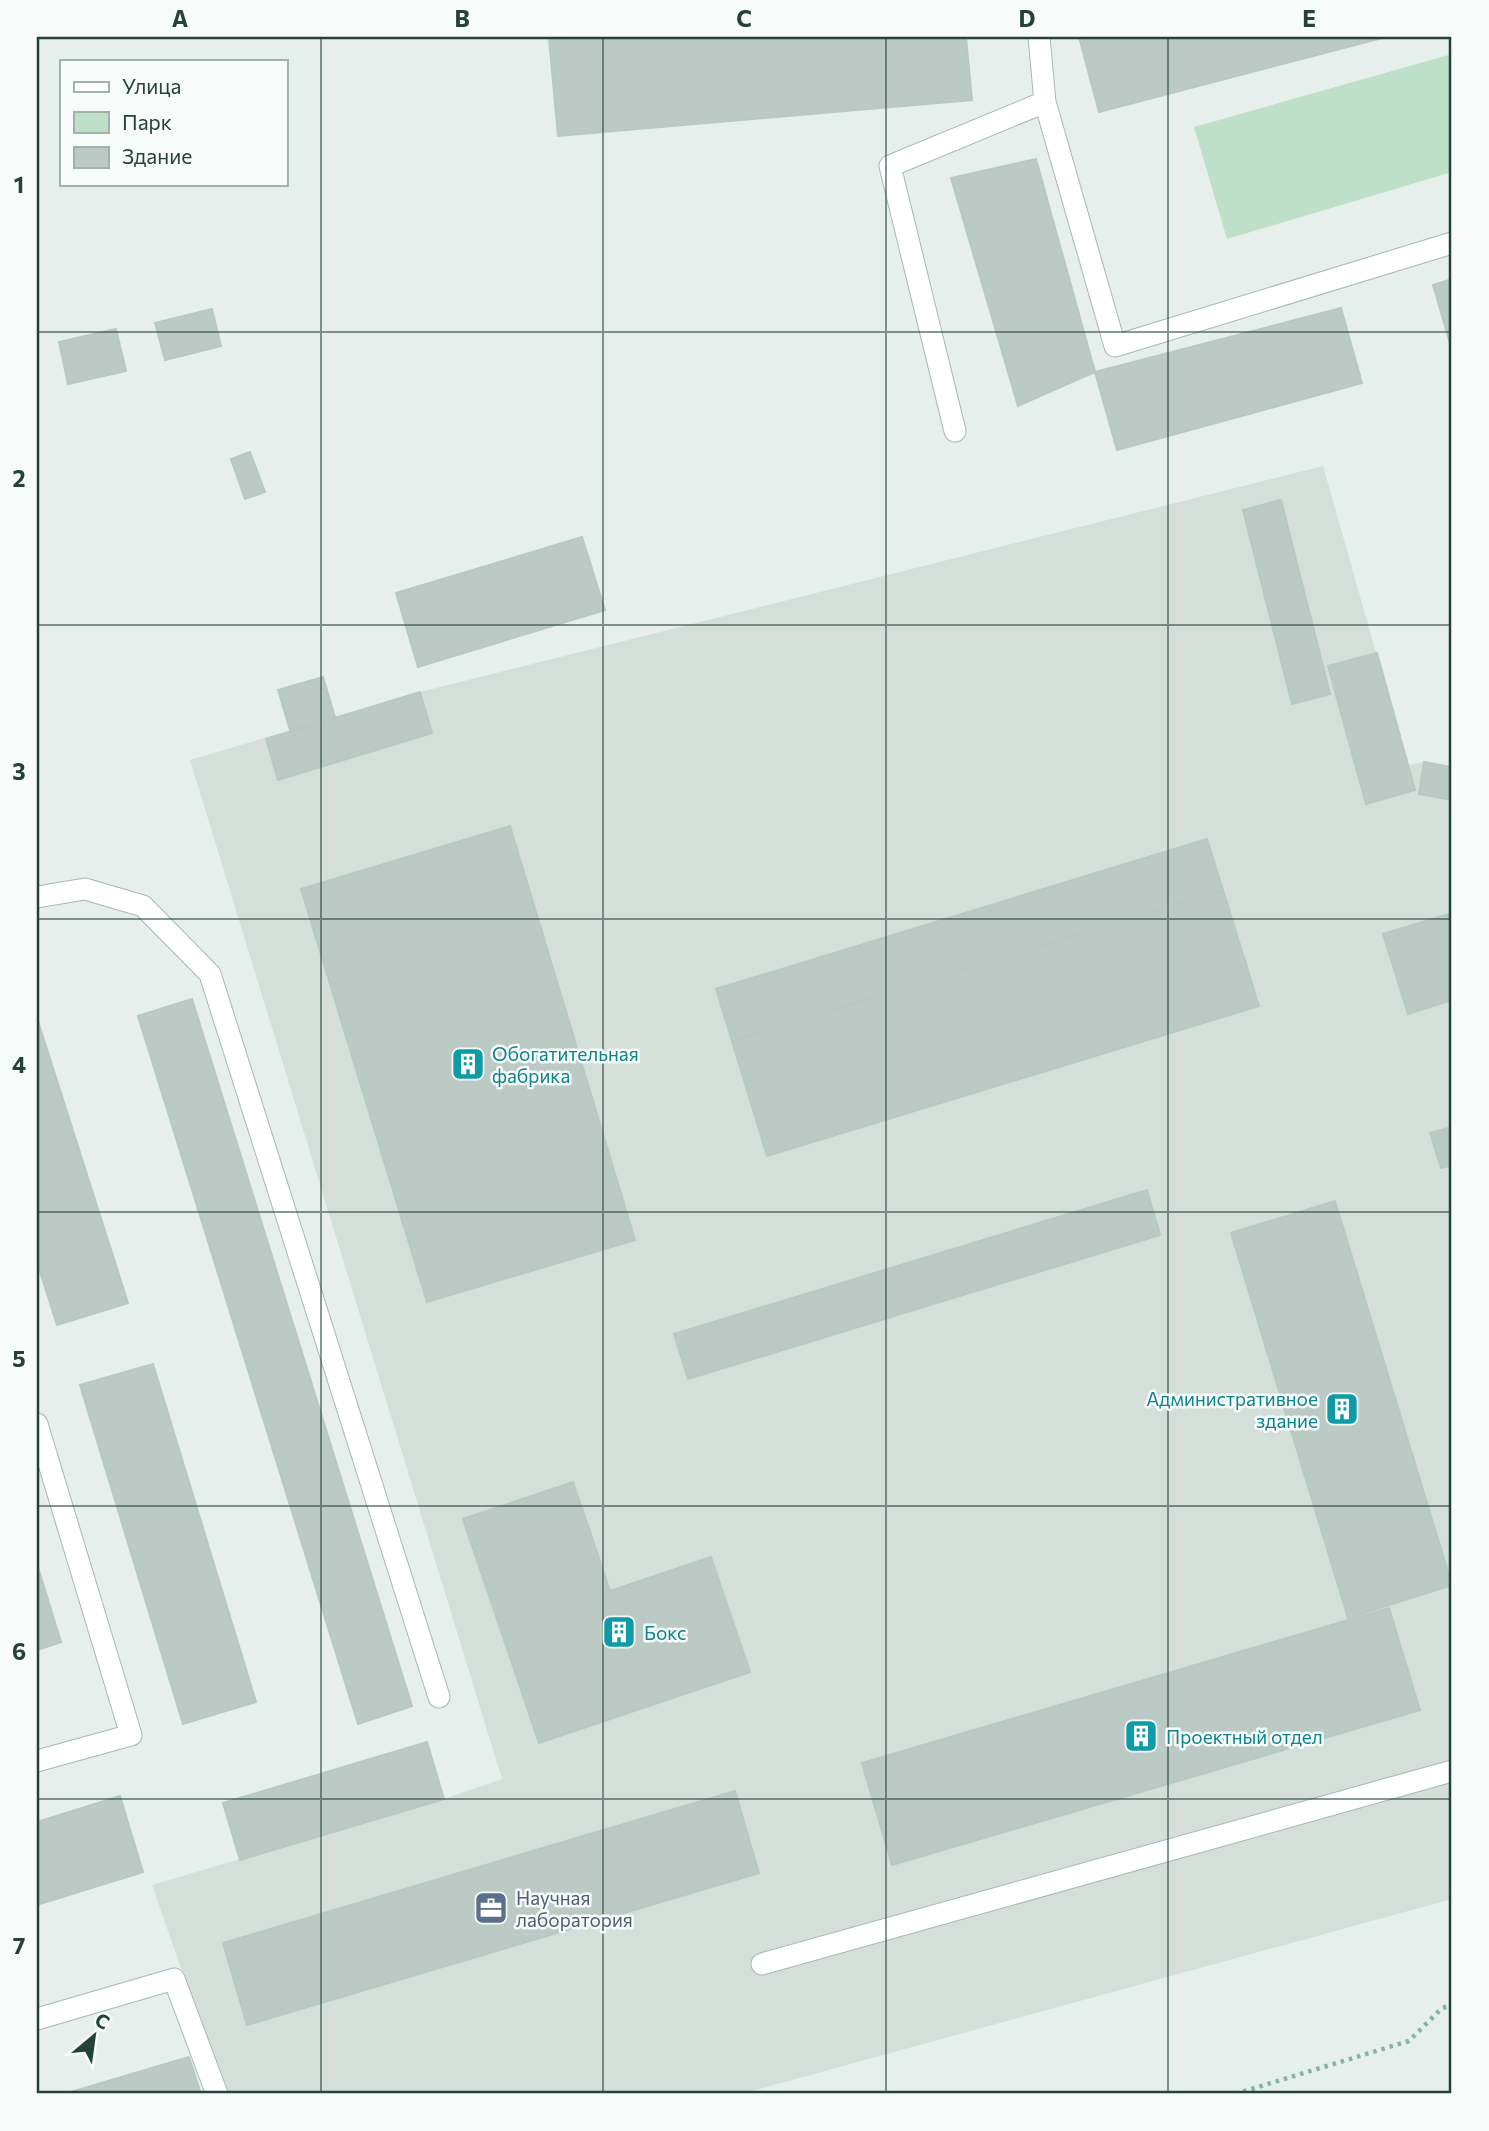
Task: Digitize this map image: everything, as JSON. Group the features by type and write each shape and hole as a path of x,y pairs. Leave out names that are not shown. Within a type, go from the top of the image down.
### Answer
{"street":[{"path":"1039,37 1045,102 1115,346 1452,243"},
{"path":"956,431 890,166 1045,102"},
{"path":"37,897 85,889 143,906 210,974 439,1697"},
{"path":"37,1424 44,1476 131,1735 37,1761"},
{"path":"762,1964 1452,1771"},
{"path":"37,2019 174,1979 217,2094"}],"path":[{"path":"1235,2094 1409,2041 1442,2008 1452,2005"}],"shaded area":[{"path":"1323,466 1408,765 1424,762 1452,767 1452,1899 741,2094 225,2094 152,1885 444,1799 502,1779 190,760 420,692"}],"green space":[{"path":"1452,54 1452,172 1227,239 1194,127"}],"building":[{"path":"966,37 972,100 558,136 549,39"},
{"path":"1079,37 1386,37 1099,112"},
{"path":"1036,159 1095,372 1018,406 951,178"},
{"path":"1452,279 1452,350 1433,285"},
{"path":"1341,308 1362,383 1117,450 1095,372"},
{"path":"212,309 221,346 165,360 155,323"},
{"path":"116,329 126,371 68,384 59,342"},
{"path":"250,452 265,492 245,499 231,459"},
{"path":"1281,500 1330,694 1292,704 1243,510"},
{"path":"582,537 605,610 418,667 396,593"},
{"path":"1377,653 1415,790 1366,804 1328,666"},
{"path":"323,677 335,717 290,730 278,690"},
{"path":"420,692 432,733 278,780 266,739"},
{"path":"1424,762 1452,767 1452,800 1419,794"},
{"name":"Обогатительная фабрика","path":"510,826 635,1240 427,1302 301,889"},
{"path":"1207,839 1223,890 732,1041 716,989"},
{"path":"1223,890 1259,1006 767,1156 732,1041"},
{"path":"1452,913 1452,1000 1408,1014 1383,934"},
{"path":"192,999 412,1706 358,1724 138,1016"},
{"path":"37,1018 128,1303 57,1325 37,1262"},
{"path":"1452,1127 1452,1165 1441,1168 1430,1133"},
{"path":"1147,1190 1160,1235 688,1379 674,1334"},
{"name":"Административное здание","path":"1335,1201 1452,1585 1348,1618 1231,1233"},
{"path":"153,1364 256,1702 183,1724 80,1385"},
{"name":"Бокс","path":"573,1482 610,1591 711,1557 750,1672 539,1743 463,1519"},
{"path":"37,1564 61,1642 37,1650"},
{"name":"Проектный отдел","path":"1389,1608 1420,1710 892,1865 862,1763"},
{"path":"427,1742 444,1799 240,1860 223,1803"},
{"name":"Научная лаборатория","path":"735,1791 759,1873 247,2025 223,1943"},
{"path":"120,1796 143,1872 37,1905 37,1822"},
{"path":"189,2057 201,2094 64,2094"}],"place":[{"name":"Обогатительная фабрика","path":"468,1064"},
{"name":"Административное здание","path":"1342,1409"},
{"name":"Бокс","path":"619,1632"},
{"name":"Проектный отдел","path":"1141,1736"},
{"name":"Научная лаборатория","path":"491,1908"}]}
